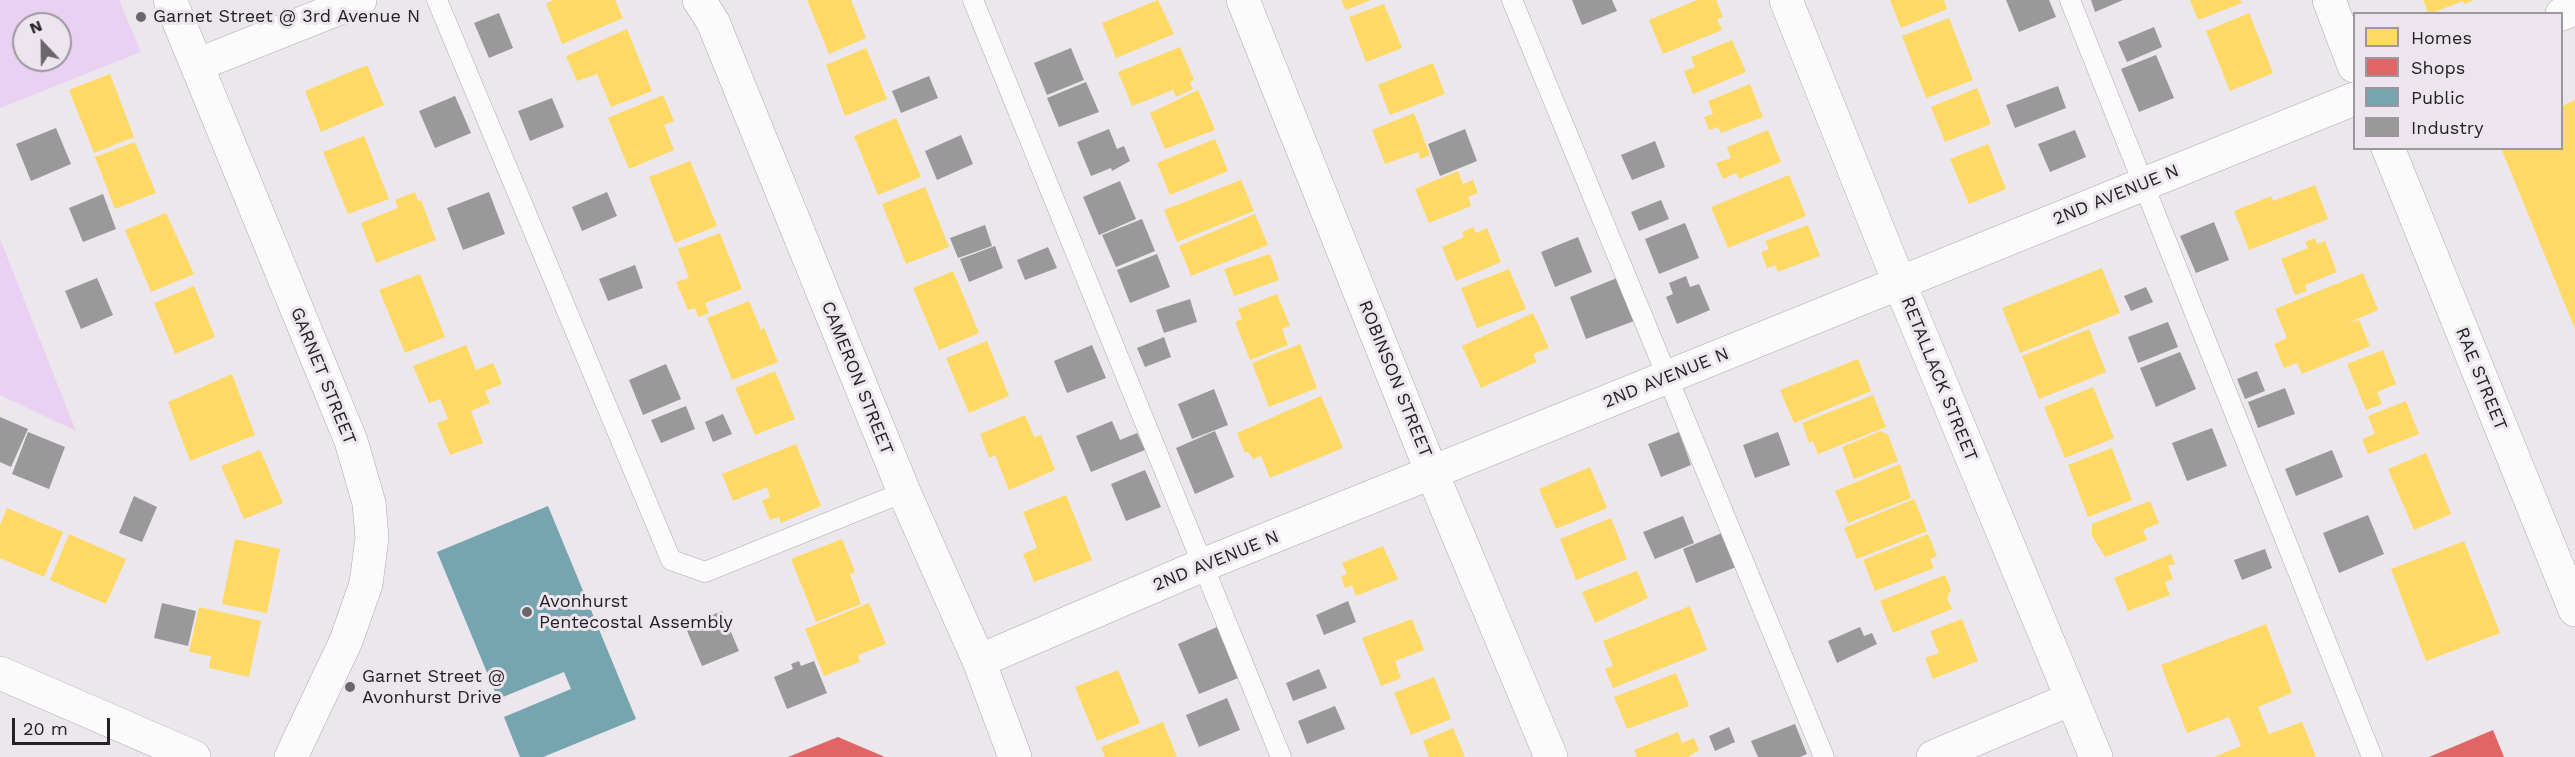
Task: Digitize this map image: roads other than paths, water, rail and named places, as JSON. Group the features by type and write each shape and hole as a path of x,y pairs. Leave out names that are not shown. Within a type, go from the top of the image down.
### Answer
{"street":[{"name":"GARNET STREET","path":"170,0 351,441 369,503 372,538 366,584 346,641 291,757"},
{"path":"197,65 360,0"},
{"name":"CAMERON STREET","path":"699,0 712,22 904,492 979,661 1015,757"},
{"name":"ROBINSON STREET","path":"1243,0 1432,473 1551,757"},
{"name":"RETALLACK STREET","path":"1786,0 1899,282 2096,757"},
{"path":"2329,0 2353,61"},
{"name":"2ND AVENUE N","path":"979,661 1203,566 2353,100"},
{"name":"RAE STREET","path":"2389,150 2575,610"},
{"path":"0,673 195,757"},
{"path":"1933,757 2071,699"}],"lane":[{"path":"437,0 671,560 705,572 904,492"},
{"path":"973,0 1281,757"},
{"path":"1512,0 1824,757"},
{"path":"2070,0 2145,183 2372,757"}],"place":[{"name":"Garnet Street @ 3rd Avenue N","path":"141,17"},
{"name":"Avonhurst Pentecostal Assembly","path":"527,612"},
{"name":"Garnet Street @ Avonhurst Drive","path":"350,687"}]}
